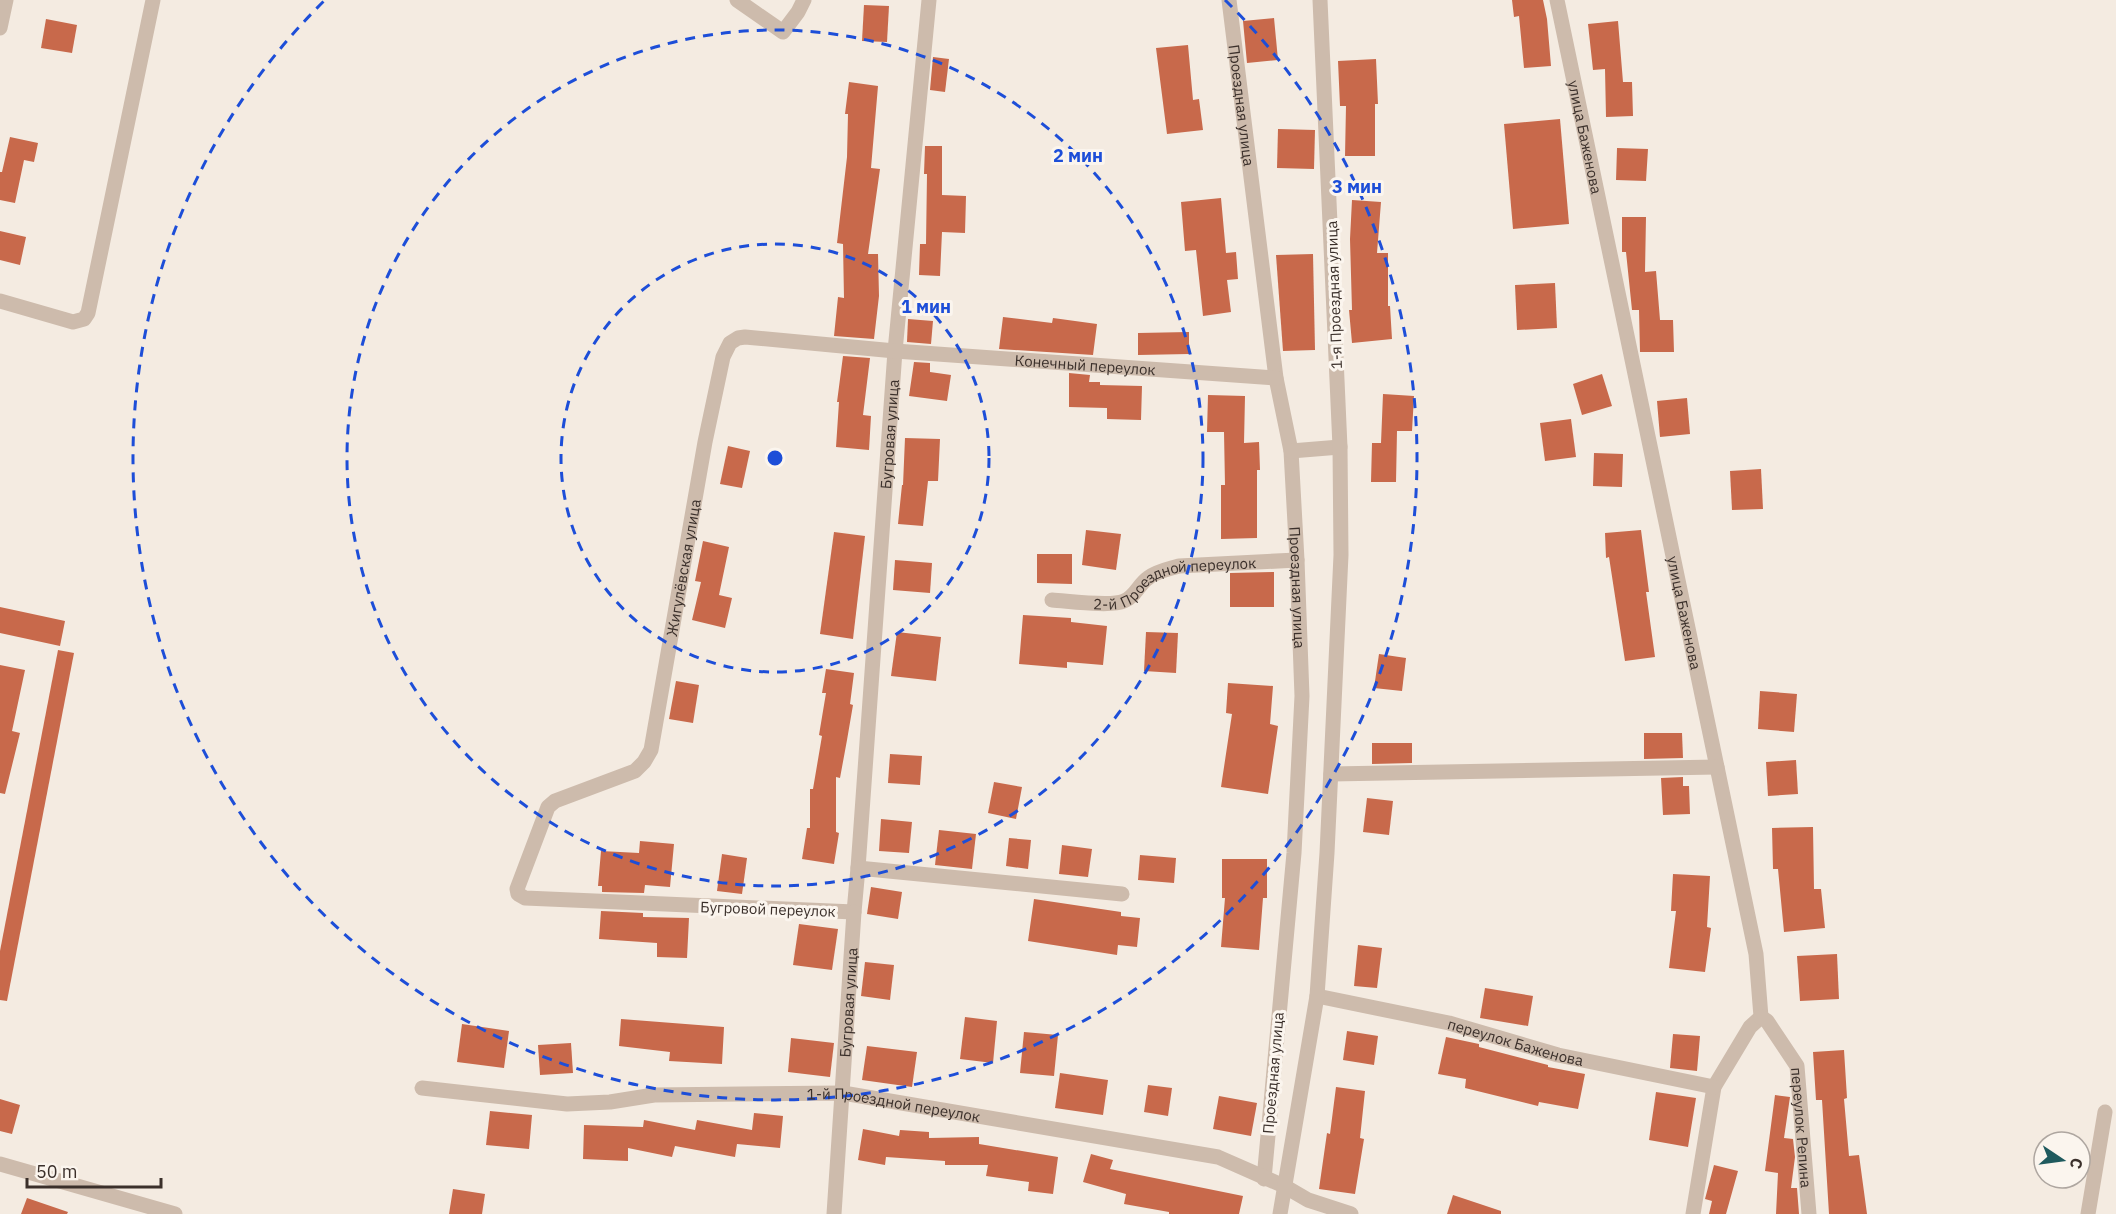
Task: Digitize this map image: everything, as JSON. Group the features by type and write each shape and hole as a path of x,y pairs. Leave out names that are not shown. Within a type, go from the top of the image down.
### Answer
{"street":[{"path":"0,28 6,0"},
{"path":"0,302 73,322 84,319 88,313 153,0"},
{"path":"737,0 783,32 804,0"},
{"name":"Бугровая улица","path":"858,868 895,351 929,0"},
{"name":"Проездная улица","path":"1228,0 1276,378 1291,451 1298,560 1302,696 1294,853 1264,1179"},
{"name":"1-я Проездная улица","path":"1320,0 1340,447"},
{"name":"улица Баженова","path":"1557,0 1756,954 1761,1017"},
{"name":"Жигулёвская улица","path":"518,894 518,883 548,807 555,801 635,771 651,750 705,442 725,350 738,338 745,338 895,351"},
{"name":"Конечный переулок","path":"895,351 1276,378"},
{"path":"1291,451 1340,447"},
{"name":"Проездная улица","path":"1280,1214 1317,996 1331,774 1341,555 1340,447"},
{"name":"2-й Проездной переулок","path":"1052,600 1124,602 1147,578 1162,570 1179,566 1298,560"},
{"path":"1331,774 1717,767"},
{"path":"858,868 1122,894"},
{"name":"Бугровой переулок","path":"518,894 525,898 854,912 858,868"},
{"name":"Бугровая улица","path":"834,1214 854,912"},
{"name":"переулок Баженова","path":"1317,996 1449,1023 1558,1055 1714,1087"},
{"path":"1693,1214 1714,1087 1750,1027 1761,1017"},
{"name":"переулок Репина","path":"1761,1017 1767,1022 1797,1066 1809,1214"},
{"name":"1-й Проездной переулок","path":"422,1088 567,1104 610,1102 654,1095 843,1093 1218,1157 1284,1186 1308,1200 1351,1214"},
{"path":"2088,1214 2104,1112"},
{"path":"0,1164 175,1214"}],"building":[{"path":"1512,0 1543,0 1551,66 1524,68 1519,16 1514,17"},
{"path":"864,5 889,6 887,42 862,41"},
{"path":"1274,18 1278,60 1247,63 1243,21"},
{"path":"46,19 77,25 72,53 41,48"},
{"path":"1618,21 1623,82 1632,82 1633,116 1606,117 1605,69 1593,70 1588,24"},
{"path":"1188,45 1193,100 1199,99 1203,130 1167,134 1156,48"},
{"path":"933,57 949,59 945,92 930,90"},
{"path":"1376,59 1378,104 1375,104 1375,156 1345,156 1346,106 1340,106 1338,61"},
{"path":"849,82 878,86 871,168 880,169 868,254 878,254 879,296 874,339 834,336 838,297 844,298 843,244 837,243 847,157 848,114 845,114"},
{"path":"1560,119 1569,224 1513,229 1504,124"},
{"path":"1278,129 1315,130 1314,169 1277,168"},
{"path":"10,137 38,143 34,162 24,160 15,203 0,200 0,172 2,172"},
{"path":"925,146 942,146 942,195 966,196 965,233 942,232 940,276 919,275 920,244 926,244"},
{"path":"1617,148 1648,149 1646,181 1616,180"},
{"path":"1221,198 1226,253 1236,252 1238,279 1227,280 1231,312 1203,316 1196,250 1185,251 1181,202"},
{"path":"1352,200 1381,202 1377,253 1388,253 1388,306 1390,306 1392,339 1352,343 1349,310 1352,310 1350,239"},
{"path":"1622,217 1646,217 1645,272 1656,271 1660,320 1673,320 1674,352 1640,352 1639,310 1632,310 1626,252 1622,252"},
{"path":"0,231 26,237 20,265 0,260"},
{"path":"1313,254 1315,350 1283,351 1276,255"},
{"path":"1555,283 1557,328 1517,330 1515,285"},
{"path":"1003,317 1052,323 1053,318 1097,324 1093,355 999,349"},
{"path":"908,319 933,321 931,344 907,342"},
{"path":"1189,332 1189,354 1138,355 1138,333"},
{"path":"843,356 870,358 863,415 871,416 869,450 836,447 839,402 837,402"},
{"path":"914,362 930,363 930,372 951,375 947,401 909,396"},
{"path":"1069,373 1090,375 1089,382 1100,382 1100,385 1142,386 1141,420 1107,419 1107,408 1069,407"},
{"path":"1602,374 1612,406 1582,415 1573,384"},
{"path":"1383,394 1414,396 1412,431 1397,431 1396,482 1371,482 1372,443 1381,443"},
{"path":"1208,395 1245,396 1244,443 1259,442 1257,538 1221,539 1221,485 1225,485 1224,432 1207,432"},
{"path":"1687,398 1690,434 1660,437 1657,401"},
{"path":"1571,419 1576,457 1545,461 1540,423"},
{"path":"905,438 940,439 938,481 928,481 923,526 898,524 903,485"},
{"path":"728,446 750,451 742,488 720,484"},
{"path":"1594,453 1623,454 1622,487 1593,486"},
{"path":"1761,469 1763,509 1732,510 1730,471"},
{"path":"1086,530 1121,534 1116,570 1082,565"},
{"path":"1641,530 1649,592 1646,592 1655,657 1625,661 1609,557 1606,558 1605,533"},
{"path":"834,532 865,536 853,639 820,634"},
{"path":"703,541 729,547 719,595 732,598 725,628 692,620 701,582 695,581"},
{"path":"1037,554 1072,554 1072,584 1037,583"},
{"path":"895,560 932,563 930,593 893,590"},
{"path":"1274,572 1274,607 1230,607 1230,573"},
{"path":"0,607 65,621 60,646 0,633"},
{"path":"1023,615 1071,618 1071,622 1107,626 1103,665 1067,662 1067,668 1019,664"},
{"path":"897,632 941,637 936,681 891,676"},
{"path":"1146,632 1178,633 1176,673 1144,671"},
{"path":"58,650 74,653 7,1001 0,1000 0,951"},
{"path":"1379,654 1406,658 1402,691 1374,688"},
{"path":"0,665 25,670 12,731 20,733 5,794 0,793"},
{"path":"826,669 854,673 850,704 853,705 847,740 840,778 836,777 836,832 839,833 834,864 802,859 807,828 810,828 810,789 813,789 822,736 819,735 826,693 822,693"},
{"path":"676,681 699,685 693,723 669,719"},
{"path":"1228,683 1273,686 1270,724 1278,726 1268,794 1221,787 1232,714 1226,713"},
{"path":"1760,691 1797,694 1794,732 1758,729"},
{"path":"1644,733 1682,733 1683,758 1644,759"},
{"path":"1372,743 1412,743 1412,763 1372,764"},
{"path":"890,754 922,756 920,785 888,783"},
{"path":"1796,760 1798,794 1768,796 1766,762"},
{"path":"1683,777 1683,786 1689,786 1690,814 1663,815 1661,778"},
{"path":"994,782 1022,787 1016,819 988,813"},
{"path":"1367,798 1393,801 1389,835 1363,832"},
{"path":"881,819 912,822 909,853 879,851"},
{"path":"1813,827 1814,889 1821,889 1825,928 1784,932 1778,869 1773,869 1772,828"},
{"path":"939,830 976,834 972,869 935,865"},
{"path":"1009,838 1031,840 1028,869 1006,866"},
{"path":"640,841 674,844 670,887 645,885 644,893 602,892 602,886 598,886 601,851 639,853"},
{"path":"1062,845 1092,849 1088,877 1059,874"},
{"path":"722,854 747,858 742,894 717,891"},
{"path":"1140,855 1176,858 1174,883 1138,880"},
{"path":"1222,859 1267,859 1267,898 1263,898 1259,950 1221,947 1225,898 1222,898"},
{"path":"1673,874 1710,876 1707,927 1711,928 1705,972 1669,968 1676,911 1671,911"},
{"path":"871,887 902,892 898,919 867,914"},
{"path":"1034,899 1121,912 1121,916 1140,918 1137,947 1118,945 1117,955 1028,941"},
{"path":"601,911 643,913 643,917 689,918 687,958 657,957 657,943 599,939"},
{"path":"799,924 838,929 832,970 793,965"},
{"path":"1358,945 1382,948 1377,988 1354,986"},
{"path":"1837,954 1839,999 1800,1001 1797,956"},
{"path":"865,962 894,965 890,1000 861,996"},
{"path":"1485,988 1533,996 1528,1026 1480,1018"},
{"path":"965,1017 997,1021 993,1063 960,1059"},
{"path":"621,1019 724,1027 722,1064 669,1061 670,1052 619,1046"},
{"path":"462,1024 509,1031 504,1068 457,1062"},
{"path":"1347,1031 1378,1036 1374,1065 1343,1060"},
{"path":"1024,1032 1058,1035 1054,1076 1020,1073"},
{"path":"1673,1034 1700,1036 1697,1071 1670,1068"},
{"path":"1446,1037 1479,1044 1479,1047 1548,1065 1548,1067 1585,1074 1578,1109 1539,1102 1538,1106 1465,1088 1466,1079 1438,1074"},
{"path":"791,1038 834,1043 830,1077 788,1072"},
{"path":"571,1043 573,1073 540,1075 538,1045"},
{"path":"867,1046 917,1052 912,1087 862,1080"},
{"path":"1844,1050 1847,1098 1844,1099 1849,1156 1859,1155 1867,1214 1829,1214 1822,1100 1816,1100 1813,1052"},
{"path":"1060,1073 1108,1080 1103,1115 1055,1108"},
{"path":"1148,1085 1172,1088 1168,1116 1144,1112"},
{"path":"1336,1087 1365,1091 1360,1138 1364,1139 1355,1194 1319,1189 1327,1133 1330,1134"},
{"path":"1656,1092 1696,1098 1688,1147 1649,1140"},
{"path":"1775,1095 1790,1097 1784,1138 1793,1139 1795,1157 1791,1188 1797,1188 1799,1214 1776,1214 1778,1173 1765,1171"},
{"path":"1219,1096 1257,1103 1251,1136 1213,1129"},
{"path":"0,1099 20,1105 12,1134 0,1131"},
{"path":"490,1111 532,1115 529,1149 486,1145"},
{"path":"754,1113 783,1116 780,1148 737,1144 735,1157 675,1146 672,1157 628,1148 628,1161 583,1159 584,1125 643,1127 644,1120 695,1130 697,1120 752,1130"},
{"path":"863,1129 899,1136 900,1130 929,1132 929,1138 979,1137 979,1144 1058,1157 1053,1194 1028,1191 1029,1182 986,1176 988,1165 945,1165 945,1161 886,1157 885,1165 858,1160"},
{"path":"1091,1154 1113,1160 1110,1169 1243,1196 1239,1214 1169,1214 1169,1212 1124,1204 1126,1194 1083,1182"},
{"path":"1714,1165 1738,1171 1726,1214 1709,1214 1712,1201 1705,1199"},
{"path":"453,1189 485,1194 482,1214 449,1214"},
{"path":"1453,1195 1501,1211 1501,1214 1447,1214"},
{"path":"27,1198 68,1212 67,1214 21,1214"}]}
